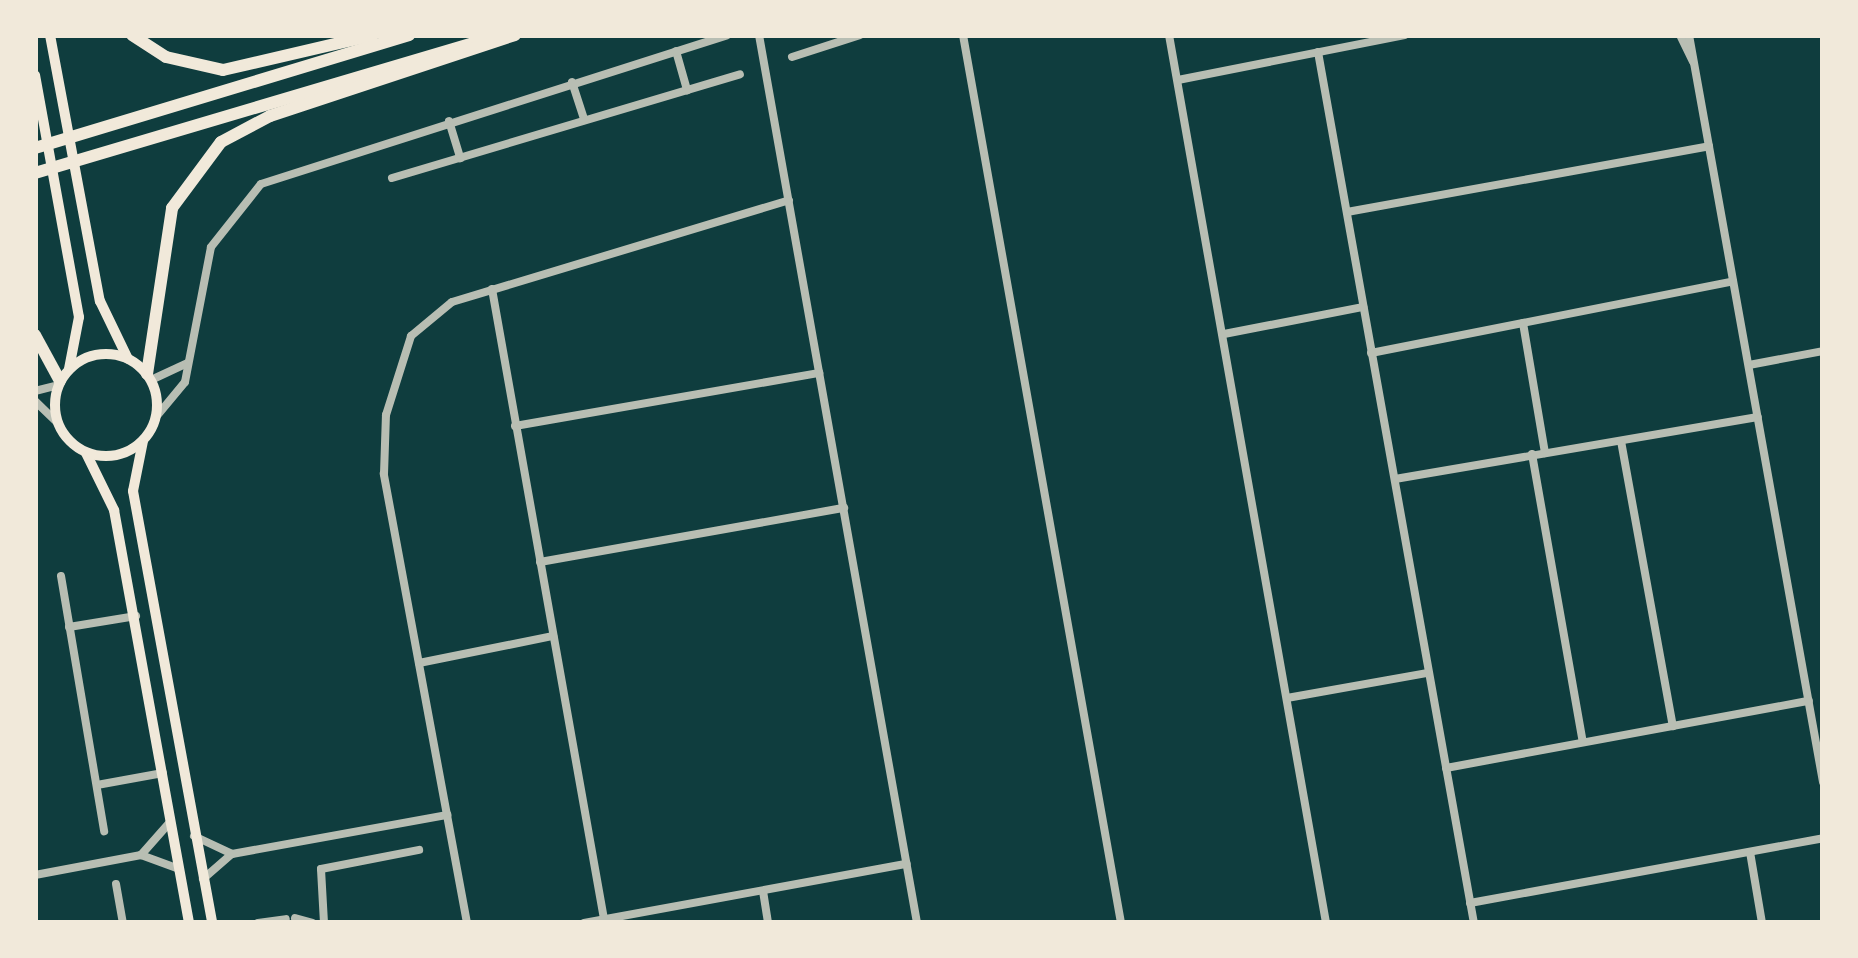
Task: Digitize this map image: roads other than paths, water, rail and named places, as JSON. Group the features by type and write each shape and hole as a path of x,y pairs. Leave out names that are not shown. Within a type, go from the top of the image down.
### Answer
{"highway":[{"path":"132,35 166,56 222,70 373,35"},
{"path":"35,148 409,35"},
{"path":"35,173 499,35"},
{"path":"149,377 172,208 221,142 270,116 515,35"},
{"path":"35,335 63,378"}],"main road":[{"path":"50,35 100,301 128,359 149,377 156,416 143,441 133,491 212,923"},
{"path":"35,76 76,303 57,422 86,453 111,501 136,616 189,923"},
{"path":"63,378 91,356 128,359"},
{"path":"86,453 116,456 143,441"},
{"path":"171,821 182,816 194,836"}],"street":[{"path":"156,416 180,392 211,247 246,196 296,166 727,35"},
{"path":"760,35 918,923"},
{"path":"792,57 860,35"},
{"path":"963,35 1121,923"},
{"path":"1169,35 1326,923"},
{"path":"1178,80 1405,35"},
{"path":"1680,35 1697,70"},
{"path":"1689,35 1823,782"},
{"path":"676,51 687,90"},
{"path":"1318,52 1474,923"},
{"path":"392,178 740,74"},
{"path":"572,82 584,120"},
{"path":"449,121 460,158"},
{"path":"1348,212 1709,146"},
{"path":"467,923 384,474 386,416 417,327 441,306 789,200"},
{"path":"1372,353 1733,281"},
{"path":"492,289 604,919"},
{"path":"1224,334 1363,308"},
{"path":"1523,323 1545,453"},
{"path":"1748,365 1823,351"},
{"path":"149,377 177,375 188,359"},
{"path":"515,426 819,373"},
{"path":"35,391 63,378"},
{"path":"35,401 57,422"},
{"path":"1395,479 1758,418"},
{"path":"1621,441 1673,726"},
{"path":"1532,454 1583,742"},
{"path":"540,562 844,508"},
{"path":"61,576 104,830"},
{"path":"69,626 136,616"},
{"path":"419,663 553,636"},
{"path":"1288,698 1428,672"},
{"path":"1446,768 1809,701"},
{"path":"96,786 163,773"},
{"path":"203,879 232,854 446,815"},
{"path":"141,854 171,821"},
{"path":"194,836 232,854"},
{"path":"1470,904 1823,838"},
{"path":"324,923 321,869 418,850"},
{"path":"1750,852 1762,923"},
{"path":"35,875 141,854 180,870"},
{"path":"584,923 907,864"},
{"path":"116,884 123,923"},
{"path":"762,890 768,923"},
{"path":"258,923 291,918 312,923"}]}
